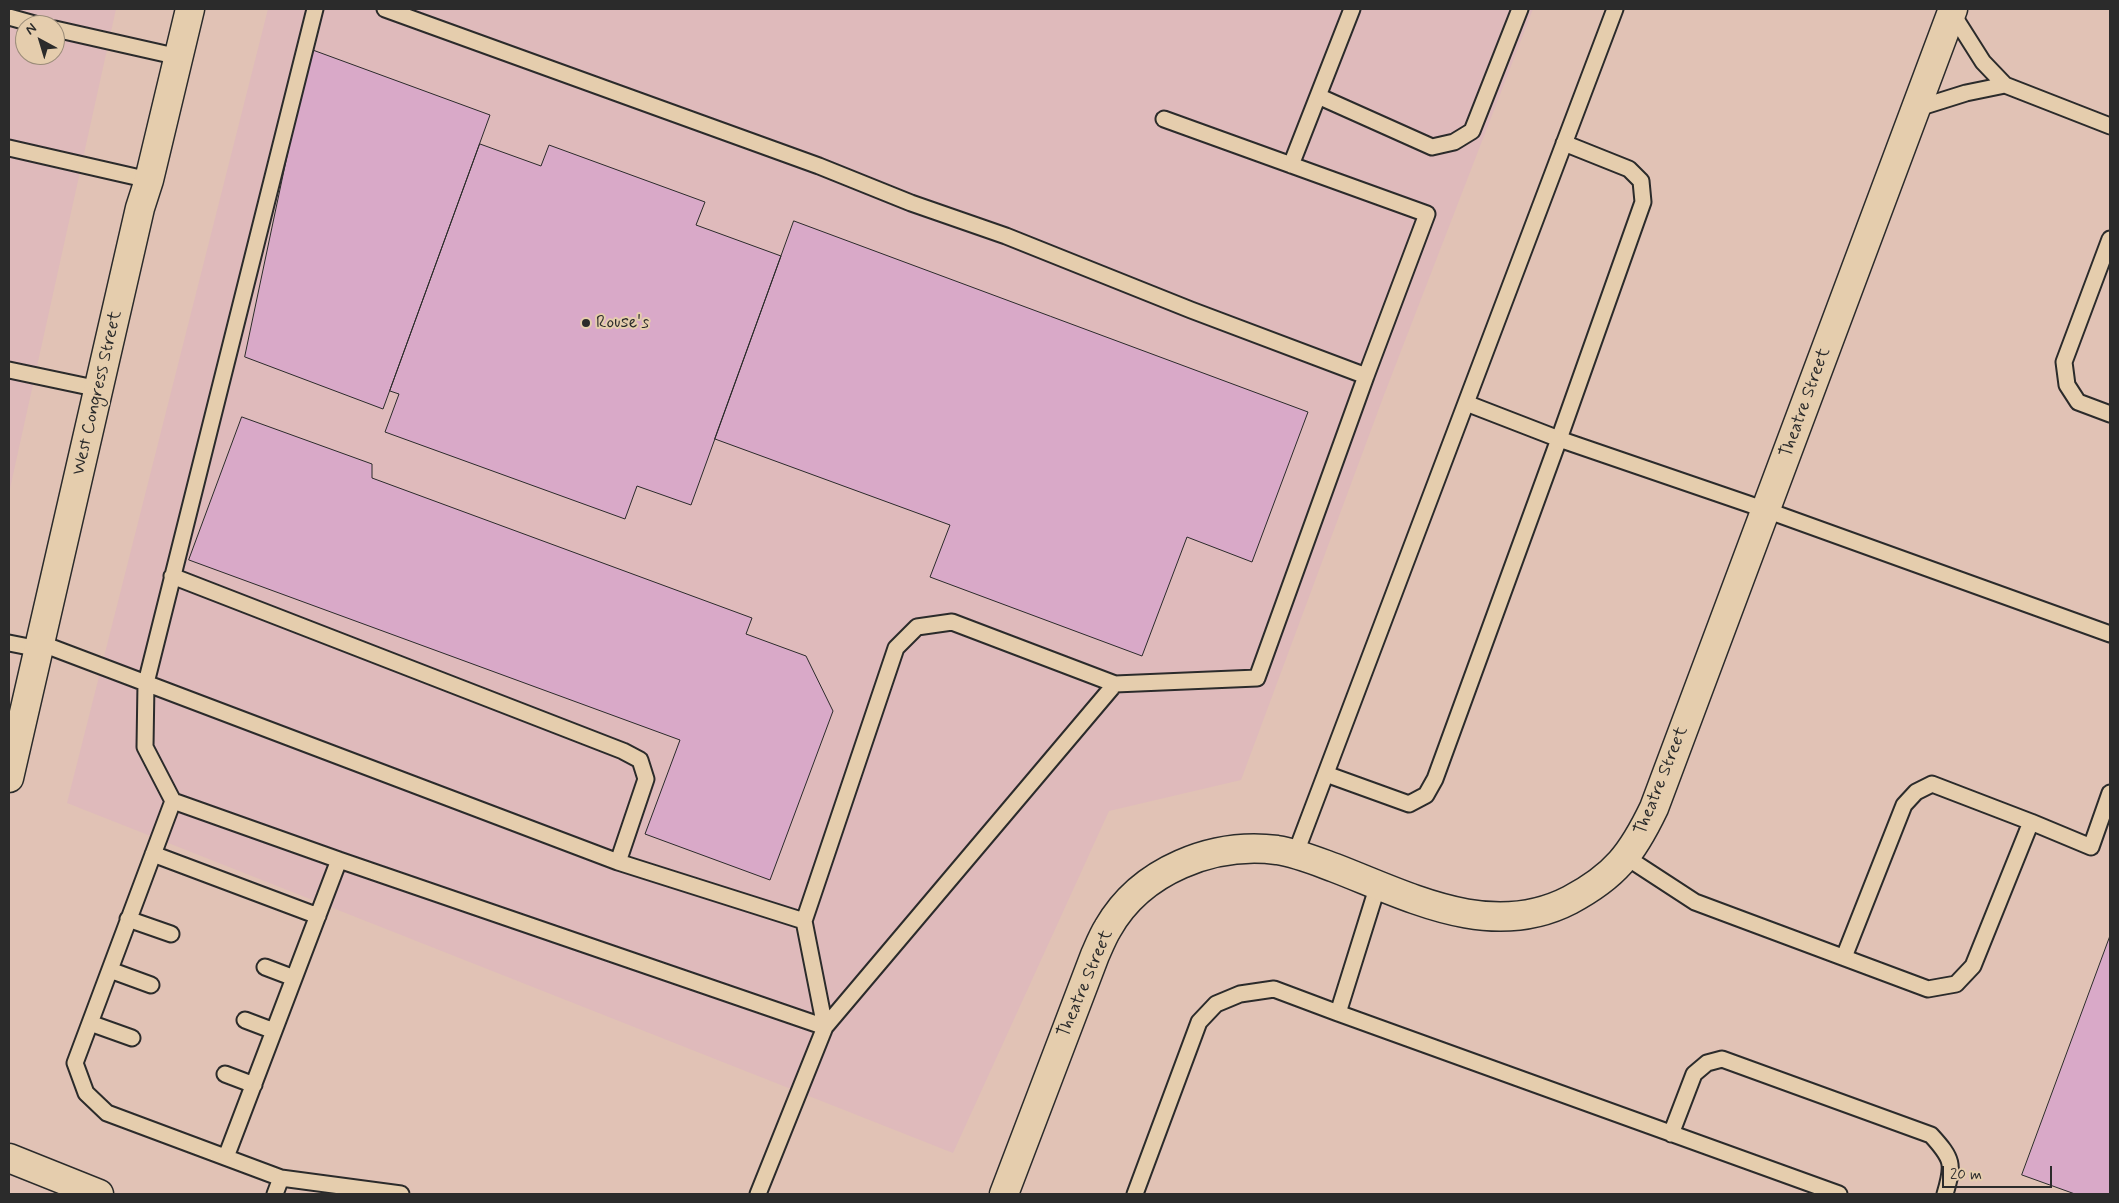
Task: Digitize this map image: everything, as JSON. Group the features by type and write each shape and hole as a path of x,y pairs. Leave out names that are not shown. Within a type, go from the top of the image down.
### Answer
{"street":[{"name":"West Congress Street","path":"9,778 140,208 149,180 190,9"},
{"name":"Theatre Street","path":"1004,1194 1095,955 1109,926 1131,899 1157,877 1183,863 1212,853 1246,848 1278,850 1434,906 1478,917 1517,918 1557,907 1593,888 1619,866 1639,840 1654,808 1952,11"},
{"path":"9,1158 100,1194"}],"lane":[{"path":"315,9 146,683 145,747 173,801 825,1027"},
{"path":"385,9 819,166 1366,376"},
{"path":"1291,165 1352,9"},
{"path":"1318,96 1432,147 1454,142 1472,131 1520,9"},
{"path":"1295,855 1615,9"},
{"path":"1952,11 1983,62 2005,85 2110,126"},
{"path":"65,31 179,57"},
{"path":"1916,109 1966,93 2005,85"},
{"path":"825,1027 804,921 896,648 917,627 952,622 1115,684 1257,678 1366,376 1427,214 1164,119"},
{"path":"1326,774 1409,804 1426,795 1435,779 1643,202 1642,181 1630,169 1564,143"},
{"path":"9,148 149,180"},
{"path":"2110,239 2064,362 2067,385 2078,402 2110,414"},
{"path":"9,370 99,389"},
{"path":"1466,404 1559,439 1766,510 2110,634"},
{"path":"172,576 614,748 640,760 646,779 618,862"},
{"path":"9,643 39,646 146,683 618,862 804,921"},
{"path":"758,1194 825,1027 1115,684"},
{"path":"1844,957 1904,805 1916,792 1932,784 2091,846 2110,793"},
{"path":"173,801 75,1063 86,1093 107,1112 281,1178 401,1194"},
{"path":"1626,857 1695,902 1928,989 1956,984 1973,966 2031,822"},
{"path":"153,854 318,916"},
{"path":"226,1157 339,860"},
{"path":"1338,1012 1378,885"},
{"path":"128,919 170,934"},
{"path":"265,967 294,978"},
{"path":"110,970 151,985"},
{"path":"1135,1194 1199,1022 1216,1004 1240,994 1274,989 1838,1194"},
{"path":"245,1020 274,1031"},
{"path":"90,1023 132,1038"},
{"path":"1671,1134 1694,1074 1708,1063 1722,1059 1931,1135 1945,1150 1952,1171 1945,1194"},
{"path":"225,1074 254,1085"},
{"path":"275,1194 281,1178"}],"shaded area":[{"path":"9,9 116,9 9,493"},
{"path":"268,9 1533,9 1384,395 1241,780 1109,811 953,1153 67,803"}],"building":[{"path":"310,49 490,115 383,409 245,357"},
{"name":"Rouse's","path":"480,144 541,166 549,145 705,202 696,225 781,256 691,505 637,486 625,519 385,432 399,394 390,391"},
{"path":"794,221 1308,412 1252,562 1187,537 1142,656 930,577 950,525 715,439"},
{"path":"242,417 372,464 372,478 752,618 746,634 806,656 833,711 770,880 645,834 680,740 189,560"},
{"path":"2110,936 2110,1194 2075,1194 2022,1175"}],"place":[{"name":"Rouse's","path":"586,323"}]}
